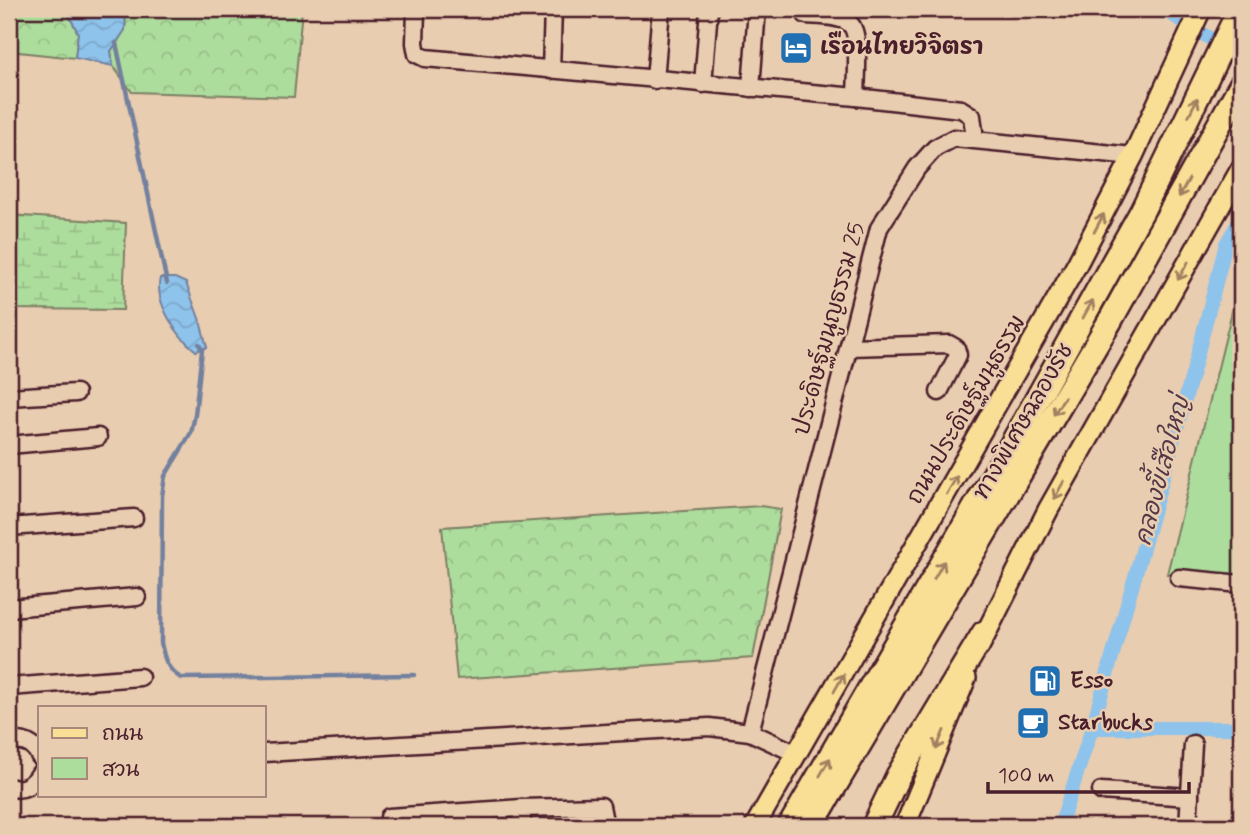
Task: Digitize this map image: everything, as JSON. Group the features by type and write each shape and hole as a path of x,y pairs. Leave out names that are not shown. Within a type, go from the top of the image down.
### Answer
{"highway":[{"name":"ทางพิเศษฉลองรัช","path":"790,826 1019,432 1142,211 1240,9"},
{"name":"ทางพิเศษฉลองรัช","path":"811,826 1102,333 1241,85"},
{"path":"874,826 898,776 984,633"}],"main road":[{"name":"ถนนประดิษฐ์มนูธรรม","path":"755,826 1049,316 1133,156 1201,10"},
{"path":"905,826 984,633 1048,510 1241,169"}],"street":[{"path":"416,9 415,43 418,54 425,58 961,109 972,116 975,139"},
{"path":"551,71 553,9"},
{"path":"655,80 661,9"},
{"path":"703,84 709,9"},
{"path":"751,88 757,9"},
{"path":"806,15 839,19 851,24 856,33 856,97"},
{"name":"ประดิษฐ์มนูญธรรม 25","path":"750,732 873,249 879,228 891,207 935,148 954,138 1133,156"},
{"path":"850,347 949,344 956,348 958,355 939,392"},
{"path":"9,397 76,393"},
{"path":"9,445 98,438"},
{"path":"9,527 134,518"},
{"path":"1179,578 1241,584"},
{"path":"9,608 137,597"},
{"path":"9,687 140,677"},
{"path":"266,753 709,727 750,732 797,754"},
{"path":"9,742 25,742 38,753"},
{"path":"1188,826 1193,744"},
{"path":"9,787 22,789 30,786 38,776"},
{"path":"1101,792 1190,797"},
{"path":"389,817 601,806 605,826"},
{"path":"522,826 523,808"}],"green space":[{"path":"9,9 73,9 69,15 78,33 75,58 9,51"},
{"path":"126,9 302,9 294,97 132,92 113,66 111,51 125,30"},
{"path":"9,215 126,223 123,310 9,309"},
{"path":"1241,275 1241,577 1167,574"},
{"path":"760,506 781,509 753,658 457,679 442,527"}],"water":[{"path":"73,9 126,9 125,30 111,51 113,66 75,58 78,33 69,15"},
{"path":"160,278 175,278 186,283 207,347 196,351 175,328 160,298"}],"waterway":[{"path":"1163,9 1241,58"},
{"path":"116,43 167,283"},
{"name":"คลองขี้เสือใหญ่","path":"1060,826 1092,728 1194,368 1226,244 1241,218"},
{"path":"199,344 202,350 191,433 165,476 162,496 161,643 169,667 181,678 414,675"},
{"path":"1092,728 1241,728"}],"place":[{"name":"เรือนไทยวิจิตรา","path":"796,48"},
{"name":"Esso","path":"1045,681"},
{"name":"Starbucks","path":"1033,723"}]}
